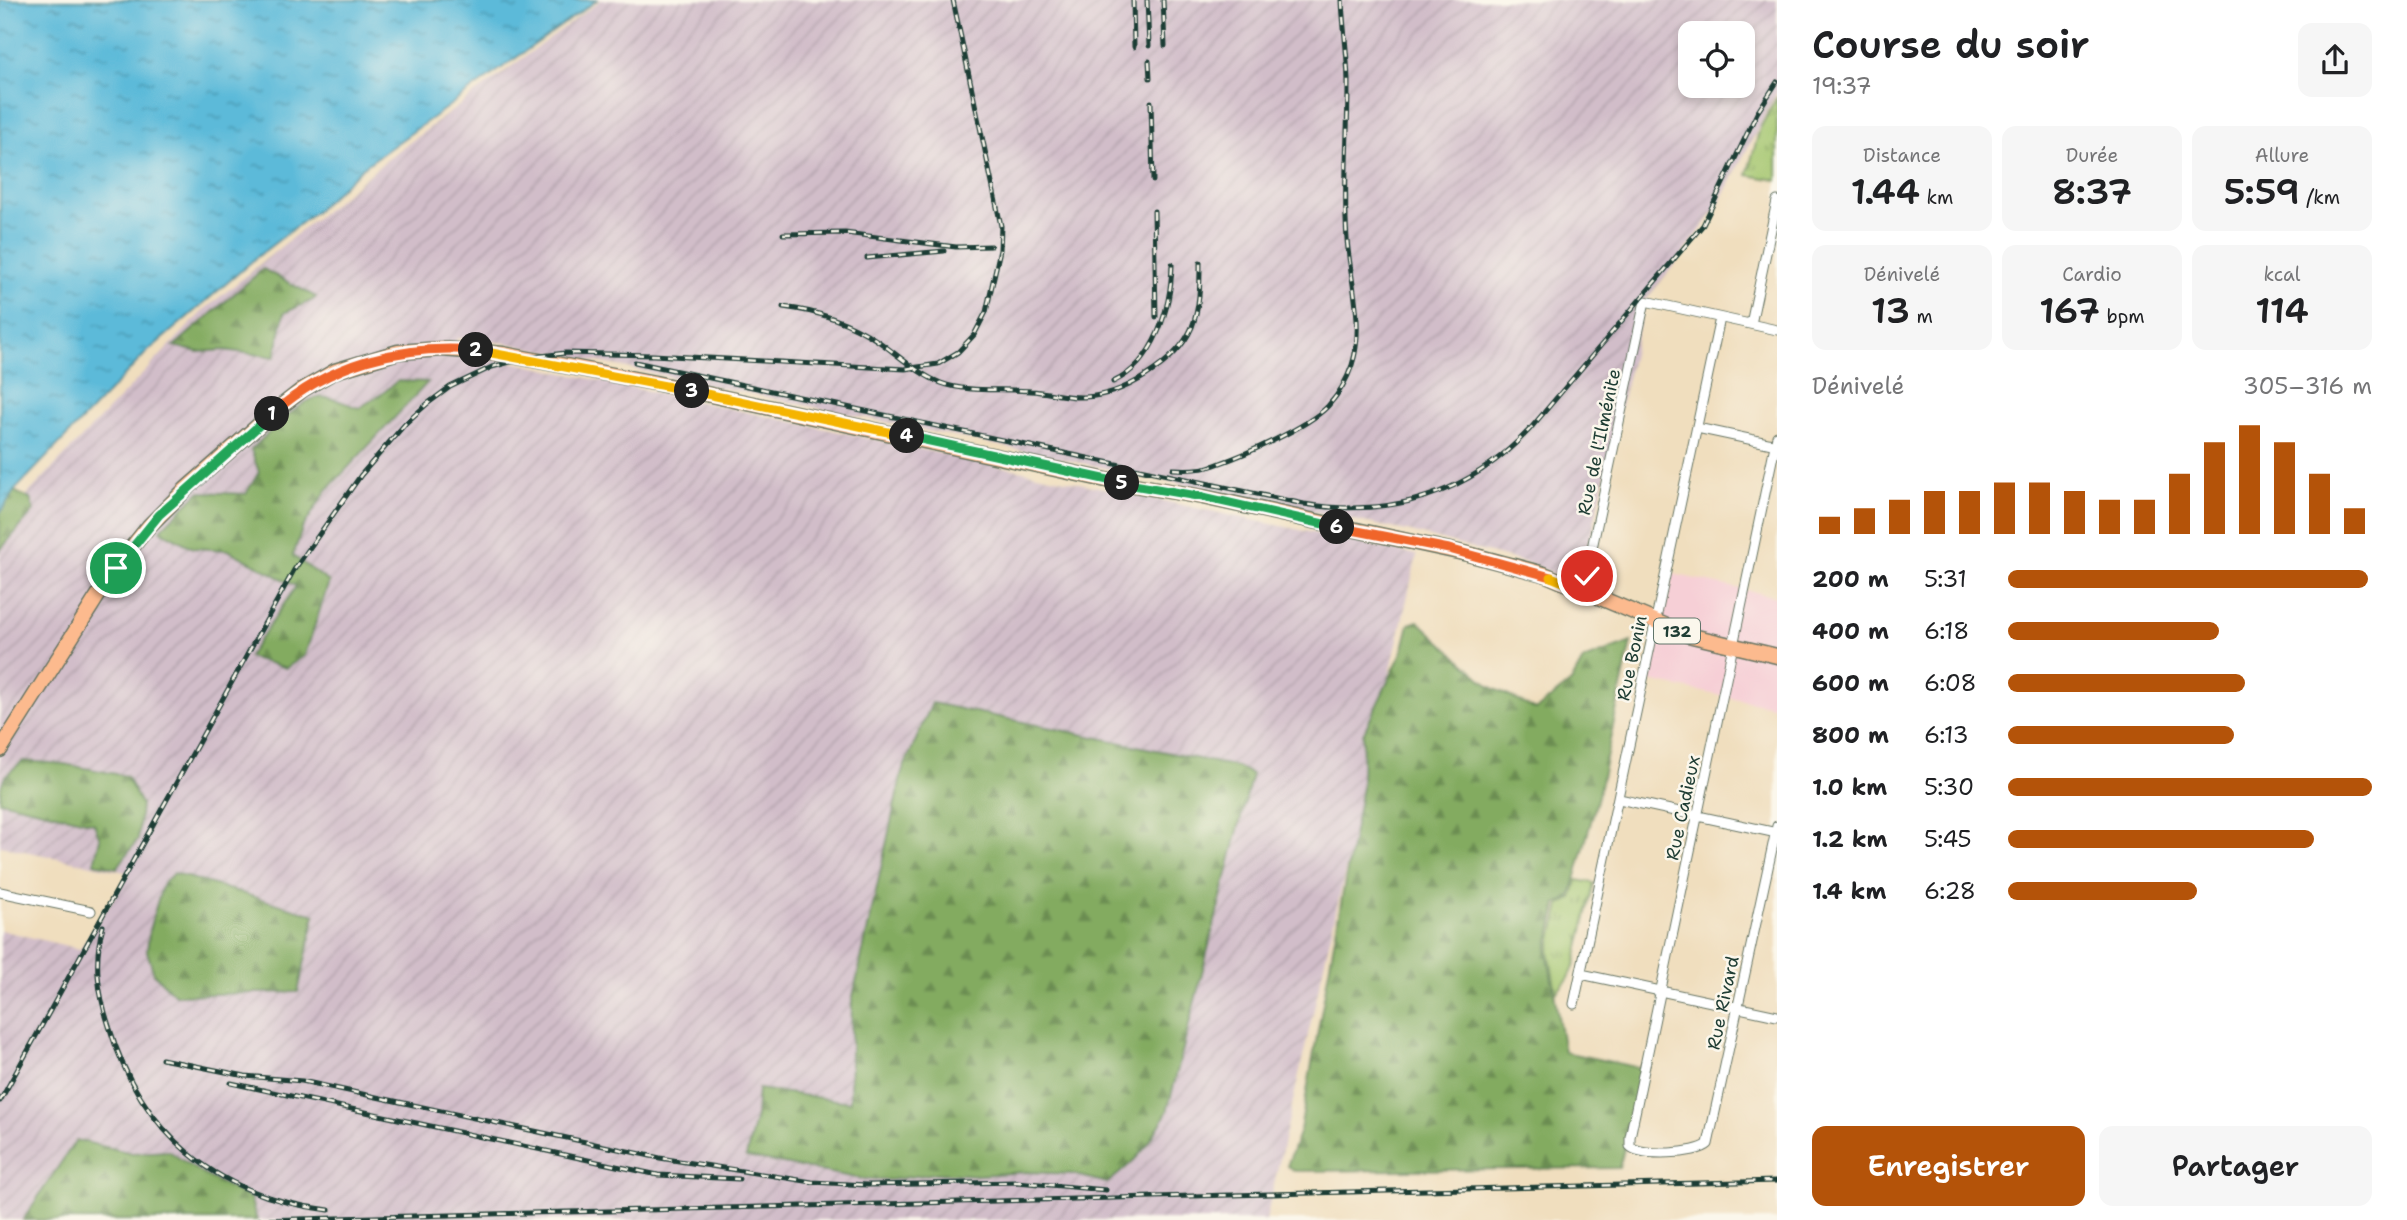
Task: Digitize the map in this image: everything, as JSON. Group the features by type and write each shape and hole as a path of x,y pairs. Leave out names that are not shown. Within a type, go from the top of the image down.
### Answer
{"main road":[{"name":"132","path":"0,750 116,568 159,515 302,390 335,371 398,352 442,349 475,350 655,383 1098,478 1203,497 1449,549 1544,574 1688,635 1777,656"}],"street":[{"path":"1751,324 1777,201"},
{"name":"Rue de l'Ilménite","path":"1583,590 1644,301 1720,318"},
{"path":"1720,318 1777,330"},
{"name":"Rue Bonin","path":"1574,1004 1720,318"},
{"path":"1697,428 1776,442"},
{"name":"Rue Cadieux","path":"1668,1152 1638,1153 1629,1142 1776,442"},
{"path":"1619,799 1776,831"},
{"name":"Rue Rivard","path":"1668,1152 1694,1151 1705,1148 1708,1144 1776,831"},
{"path":"0,892 91,911"},
{"path":"1581,974 1777,1016"}],"shaded area":[{"path":"601,0 1777,0 1777,92 1716,209 1645,301 1593,528 1576,583 1531,564 1411,532 570,356 505,343 456,338 459,357 498,359 1417,555 1266,1220 0,1220 0,930 80,949 130,873 0,846 0,523 204,310 394,154"},
{"path":"1673,574 1777,597 1777,707 1649,681"}],"green space":[{"path":"1777,97 1777,180 1747,175 1760,128"},
{"path":"263,269 316,297 284,313 275,357 224,350 198,352 174,346"},
{"path":"397,381 428,382 326,491 302,529 293,556 329,582 305,655 286,668 248,657 296,586 228,550 193,548 160,530 199,492 246,494 259,472 251,450 301,406 321,397 359,408"},
{"path":"14,491 30,499 34,511 0,550 0,513"},
{"path":"1418,621 1489,686 1536,710 1571,682 1583,660 1631,642 1598,796 1570,898 1557,904 1547,950 1564,1052 1645,1069 1619,1168 1295,1171 1287,1166 1300,1130 1362,787 1363,734 1402,652 1409,624"},
{"path":"932,703 1237,767 1252,774 1167,1112 1142,1152 1107,1183 1072,1174 1027,1172 978,1175 936,1173 890,1180 862,1179 746,1157 756,1116 758,1089 850,1102 852,1001 902,772"},
{"path":"23,761 64,764 126,776 141,804 138,839 117,868 94,863 100,839 94,823 0,801 5,777"},
{"path":"174,873 315,915 298,992 175,995 154,974 147,951 150,927 163,883"},
{"path":"1577,880 1594,883 1575,965 1569,978 1556,993 1549,951 1560,905 1572,899"},
{"path":"76,1140 132,1153 169,1151 202,1174 250,1198 257,1220 23,1220"}],"water":[{"path":"0,0 597,0 362,168 316,211 257,257 147,352 14,491 0,513"}],"railway":[{"path":"0,1101 294,570 361,475 406,423 427,404 450,387 492,367 525,358 565,353 653,355 905,369 938,364 958,352 974,335 986,312 1000,250 1001,226 953,0"},
{"path":"1133,0 1134,47"},
{"path":"1147,0 1149,46"},
{"path":"1163,0 1165,46"},
{"path":"1173,469 1215,465 1291,432 1332,402 1352,365 1356,350 1357,318 1346,220 1348,85 1342,0"},
{"path":"1149,61 1150,78"},
{"path":"635,362 1304,504 1336,507 1398,504 1455,485 1481,470 1530,429 1703,225 1757,113 1777,82"},
{"path":"1151,102 1153,181"},
{"path":"1154,211 1156,317"},
{"path":"783,234 845,233 956,247 991,246"},
{"path":"867,258 944,251"},
{"path":"783,307 808,311 856,328 916,369 951,386 1084,397 1115,391 1131,384 1161,365 1174,353 1185,340 1195,319 1200,263"},
{"path":"1113,382 1140,362 1150,348 1164,316 1172,264"},
{"path":"103,926 98,964 105,1013 123,1064 141,1098 163,1128 189,1154 219,1175 252,1191 289,1203 329,1210"},
{"path":"162,1059 245,1076 302,1081 660,1158 812,1182 867,1185 1017,1182 1106,1190"},
{"path":"231,1083 658,1175 739,1179"},
{"path":"259,1220 1777,1181"}],"route":[{"path":"116,568 159,515 186,489 302,390 335,371 377,356 398,352 463,349 655,383 1111,481 1203,497 1418,543 1544,574 1583,590 1587,576"}]}
